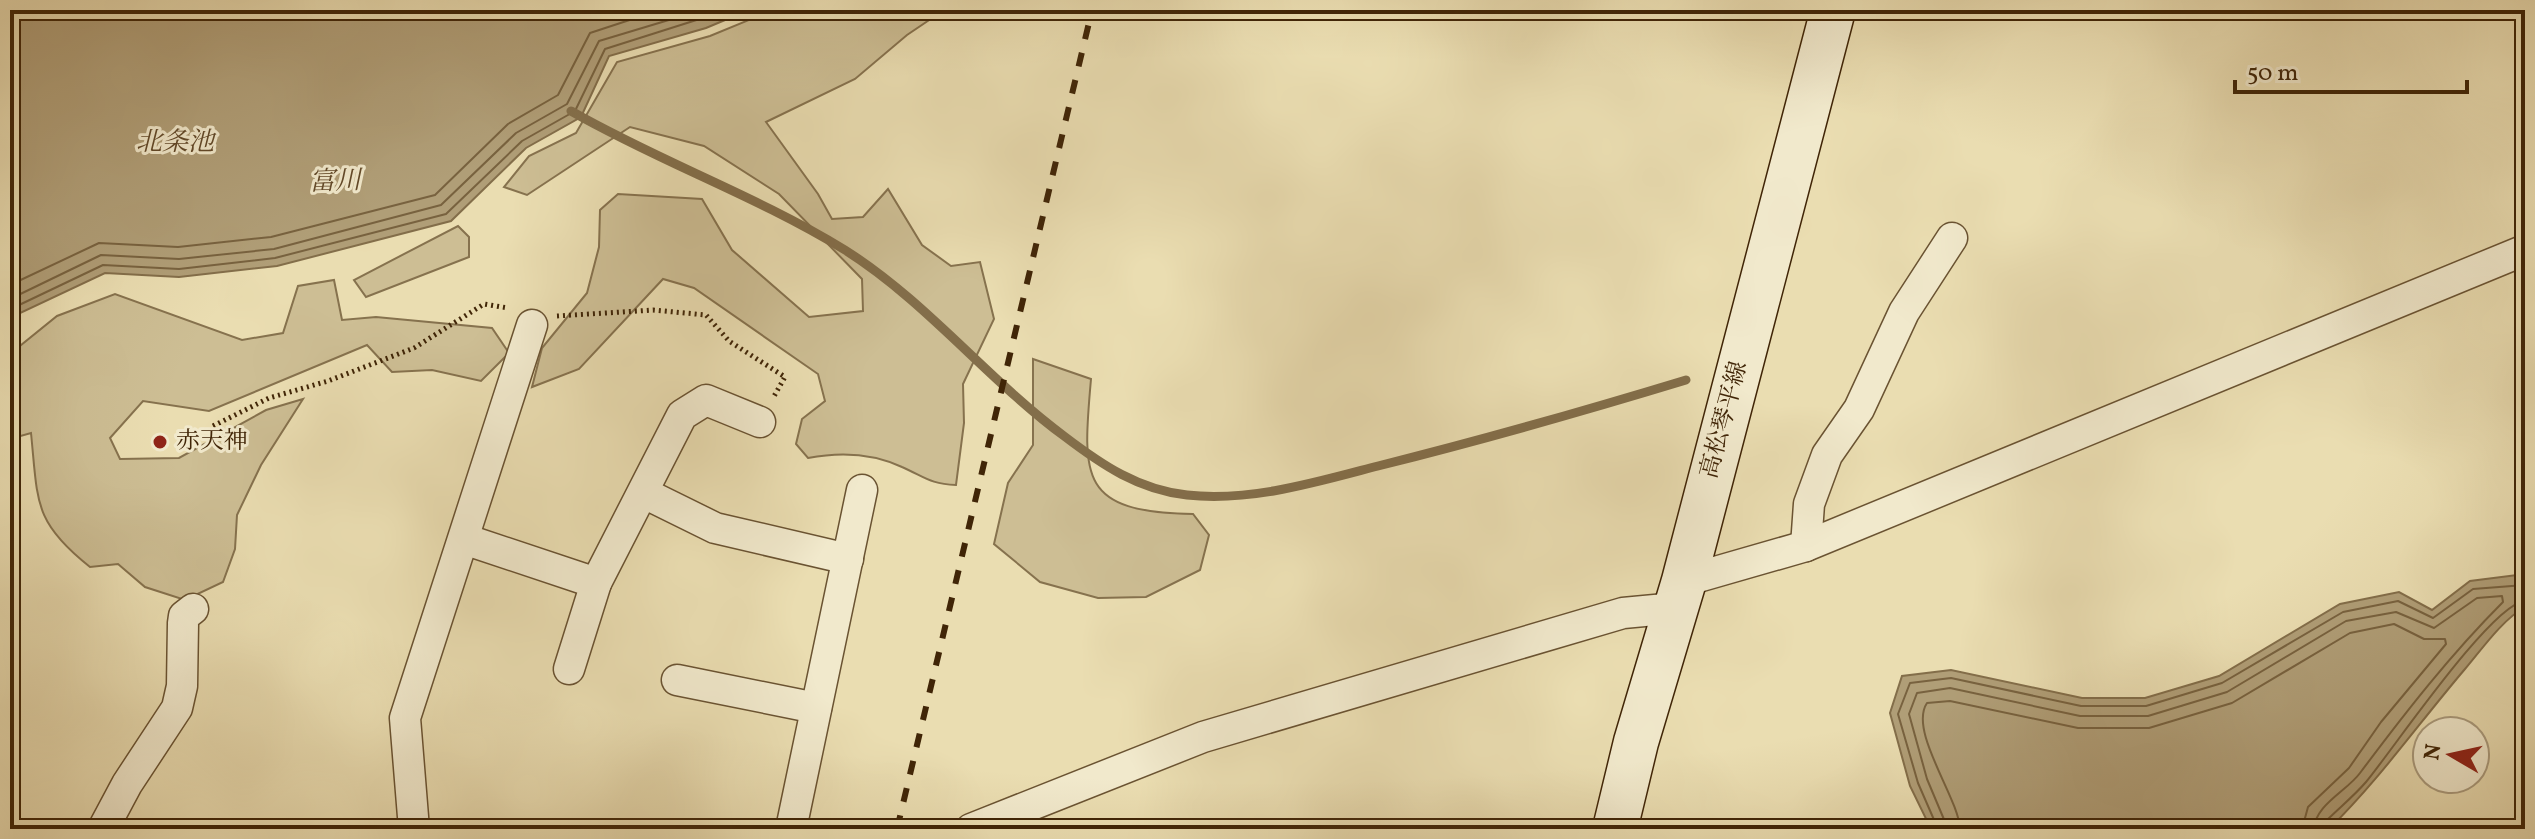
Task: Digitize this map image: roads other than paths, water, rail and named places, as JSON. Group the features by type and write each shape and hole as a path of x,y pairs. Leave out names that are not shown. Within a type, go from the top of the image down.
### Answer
{"main road":[{"name":"高松琴平線","path":"1615,829 1833,10"}],"street":[{"path":"1806,546 1809,504 1827,455 1859,409 1904,312 1952,238"},
{"path":"971,829 1203,737 1680,594 1806,546 2525,250"},
{"path":"414,829 405,718 532,325"},
{"path":"569,669 596,583 682,415 706,400 760,422"},
{"path":"791,829 862,490"},
{"path":"644,493 715,528 848,559"},
{"path":"464,539 596,583"},
{"path":"103,829 127,784 177,708 182,686 184,616 193,609"},
{"path":"677,680 816,708"}],"water":[{"name":"北条池","path":"10,10 749,10 706,28 609,56 581,117 526,148 451,221 277,266 179,277 105,273 20,313 10,328"},
{"path":"2517,575 2525,579 2525,607 2493,635 2428,715 2411,715 2411,735 2329,829 1931,829 1910,786 1890,713 1902,676 1951,670 2082,698 2145,698 2219,676 2340,604 2399,592 2432,610 2470,581"}],"waterway":[{"path":"571,111 778,213 845,250 903,293 1036,414 1078,447 1137,482 1169,492 1235,496 1308,484 1494,436 1686,380"}],"railway":[{"path":"897,829 1092,10"}],"place":[{"name":"赤天神","path":"160,442"}],"water label":[{"name":"富川","path":"335,182"}]}
